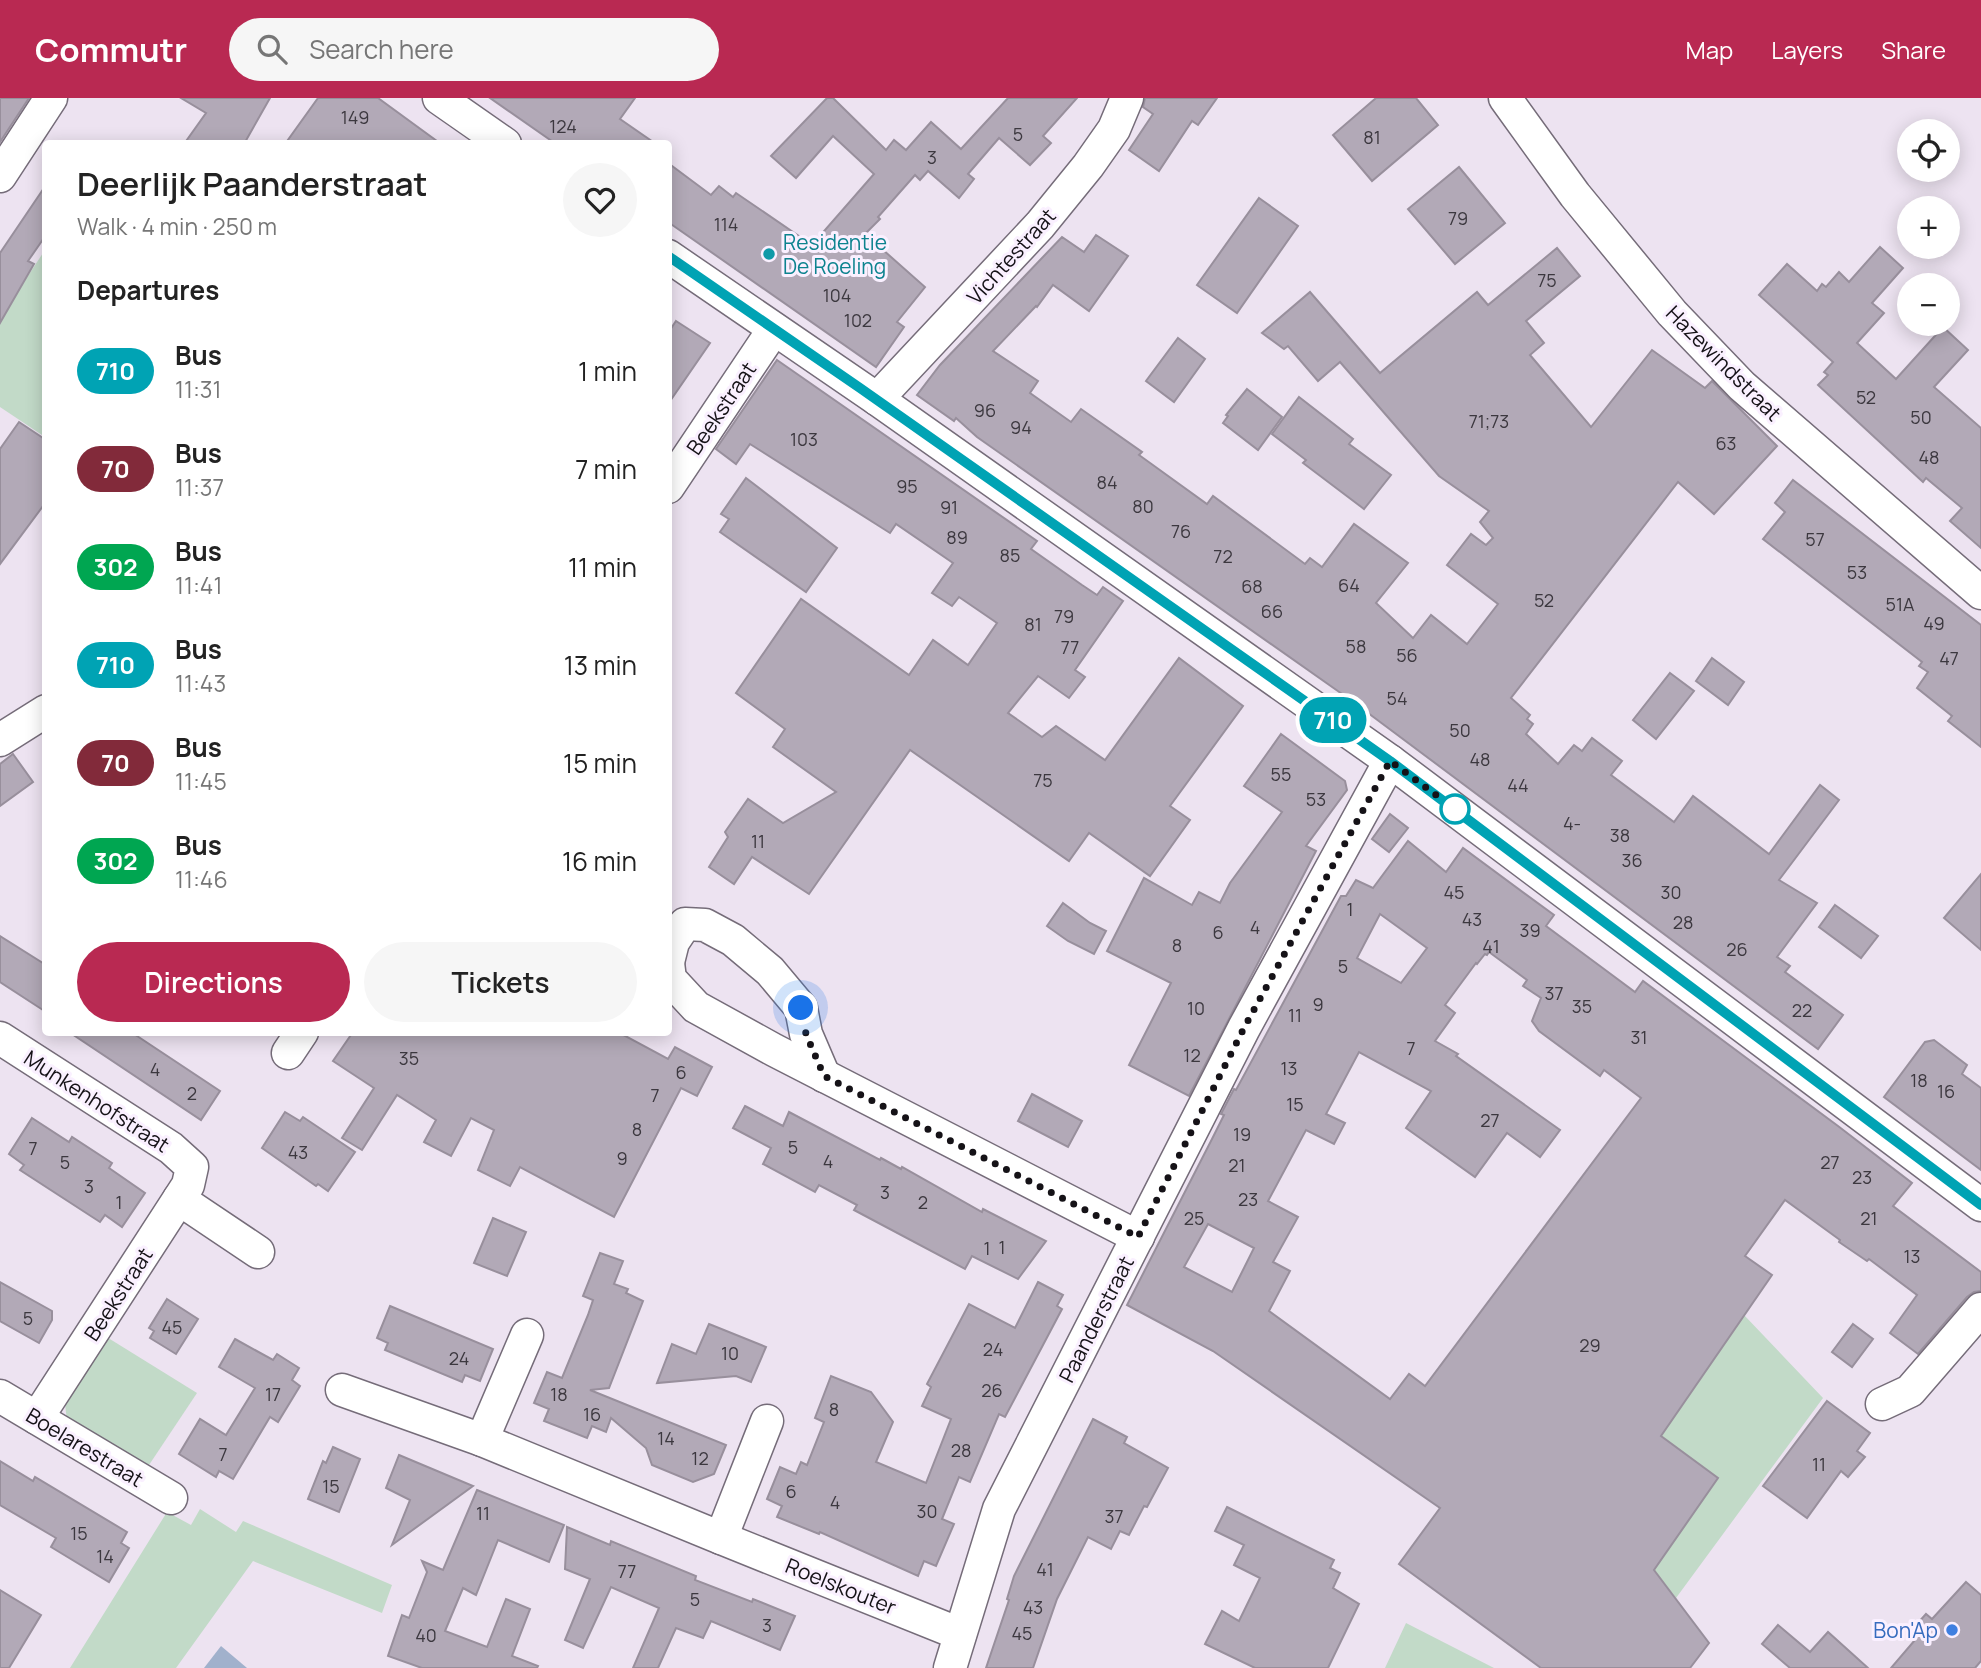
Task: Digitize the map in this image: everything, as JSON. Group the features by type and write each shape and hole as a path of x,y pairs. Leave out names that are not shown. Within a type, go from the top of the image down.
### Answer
{"street":[{"path":"0,176 51,98"},
{"name":"Vichtestraat","path":"877,400 1040,225 1114,129 1127,98"},
{"name":"Hazewindstraat","path":"1505,98 1574,195 1681,322 1742,386 1977,580"},
{"path":"448,100 500,140"},
{"path":"672,259 1390,761 1981,1205"},
{"name":"Beekstraat","path":"672,481 774,329"},
{"path":"0,740 42,714"},
{"name":"Paanderstraat","path":"950,1668 999,1509 1244,1028 1390,761"},
{"path":"672,946 685,923 705,925 733,940 770,971 801,1008 806,1034 824,1076"},
{"path":"672,981 696,1007 824,1076 1138,1237"},
{"name":"Munkenhofstraat","path":"0,1038 171,1148 192,1167"},
{"name":"Beekstraat","path":"37,1418 188,1185 192,1167"},
{"path":"179,1199 258,1252"},
{"path":"1882,1404 1910,1391 1981,1308"},
{"path":"482,1440 527,1335"},
{"name":"Roelskouter","path":"342,1390 482,1440 960,1634"},
{"name":"Boelarestraat","path":"0,1396 171,1498"},
{"path":"721,1538 767,1421"}],"green space":[{"path":"42,255 42,435 0,407 0,318"},
{"path":"1744,1315 1823,1398 1676,1598 1654,1570 1718,1478 1661,1436"},
{"path":"105,1336 197,1393 145,1471 67,1421 65,1404 70,1388"},
{"path":"200,1509 236,1532 243,1521 392,1585 382,1613 253,1561 176,1668 70,1668 167,1512 191,1525"},
{"path":"1406,1623 1494,1668 1385,1668"}],"water":[{"path":"221,1646 247,1668 204,1668"}],"building":[{"path":"0,98 29,98 0,142"},
{"path":"181,98 270,98 246,140 187,140 206,113"},
{"path":"318,98 378,98 436,140 288,140"},
{"path":"490,98 635,98 620,119 650,140 550,140"},
{"path":"827,98 833,98 886,150 894,140 906,150 931,122 961,149 1008,98 1077,98 1043,136 1051,143 1030,165 999,138 968,174 974,179 959,198 928,171 920,180 915,175 865,234 925,287 897,322 904,327 876,367 672,225 672,166 711,195 719,186 733,197 736,193 812,245 874,174 833,136 796,178 771,156"},
{"path":"1145,98 1217,98 1198,125 1192,121 1159,171 1129,150 1153,114 1143,107"},
{"path":"1376,98 1416,98 1438,125 1372,181 1333,135"},
{"path":"1459,167 1505,223 1455,264 1408,209"},
{"path":"42,191 42,241 28,261 34,264 0,323 0,253"},
{"path":"1259,198 1298,226 1237,313 1197,285"},
{"path":"1096,235 1128,256 1089,311 1053,285 1037,307 993,351 1038,381 1030,393 1071,422 1081,409 1142,452 1139,455 1207,504 1213,496 1305,564 1310,558 1322,567 1354,524 1408,563 1376,603 1413,638 1431,615 1467,644 1498,604 1447,565 1471,534 1486,545 1493,538 1480,522 1489,511 1439,476 1340,362 1318,381 1288,346 1284,349 1262,333 1310,292 1380,373 1477,292 1488,305 1557,248 1580,276 1526,321 1544,343 1530,355 1591,427 1652,350 1705,388 1712,381 1777,446 1714,514 1678,482 1511,698 1530,715 1527,719 1533,724 1526,734 1558,764 1574,745 1582,751 1592,738 1622,761 1611,775 1674,822 1693,796 1769,854 1820,785 1839,800 1779,880 1817,903 1777,957 1790,966 1785,972 1843,1015 1818,1049 1352,701 977,437 956,418 954,421 917,395 940,365 1062,237 1084,252"},
{"path":"1880,247 1903,268 1872,303 1884,313 1857,343 1896,379 1935,336 1953,336 1968,350 1934,387 1981,428 1981,548 1950,521 1962,508 1926,478 1923,482 1818,385 1828,375 1824,372 1833,362 1759,295 1787,264 1817,291 1822,284 1826,287 1839,272 1849,282"},
{"path":"676,321 710,343 672,398 672,327"},
{"path":"1178,338 1205,359 1174,402 1146,381"},
{"path":"777,360 1037,541 1031,549 1082,585 1097,595 1103,587 1123,601 1075,670 1085,677 1069,698 1038,676 1008,713 1042,737 1056,726 1105,760 1179,658 1243,706 1170,806 1190,820 1150,876 1089,833 1069,861 910,750 809,894 752,857 734,884 709,867 728,837 725,832 748,799 783,823 836,792 773,747 785,729 736,693 801,599 909,675 933,640 968,665 997,623 959,597 952,606 932,593 953,563 896,524 890,533 750,444 736,464 716,449"},
{"path":"1247,389 1282,417 1258,450 1223,423 1228,416 1226,415"},
{"path":"1299,397 1353,439 1349,444 1391,475 1364,509 1303,463 1306,460 1272,434"},
{"path":"19,422 42,437 42,507 0,564 0,449"},
{"path":"746,478 837,548 806,592 720,532 729,519 721,514"},
{"path":"1793,480 1981,625 1981,747 1948,721 1952,716 1917,688 1928,672 1919,666 1922,662 1763,539 1785,512 1775,503"},
{"path":"1712,658 1744,682 1728,705 1696,681"},
{"path":"1670,673 1694,691 1656,739 1633,720"},
{"path":"1281,734 1345,781 1347,790 1306,846 1316,851 1189,1096 1129,1065 1171,983 1107,951 1144,878 1192,905 1199,892 1220,903 1230,883 1282,812 1244,786"},
{"path":"13,754 33,782 0,806 0,764"},
{"path":"1390,814 1408,828 1389,852 1372,839"},
{"path":"1408,841 1446,872 1463,848 1554,915 1546,926 1635,992 1643,981 1912,1183 1893,1206 1981,1272 1981,1291 1967,1297 1918,1354 1890,1333 1917,1295 1869,1259 1867,1261 1839,1242 1840,1240 1785,1200 1745,1256 1772,1275 1661,1436 1718,1478 1654,1570 1709,1643 1690,1668 1541,1668 1399,1564 1440,1508 1213,1351 1127,1305 1224,1115 1221,1114 1234,1089 1236,1090 1341,896 1346,896 1356,880 1373,888","holes":["1380,914 1427,948 1401,983 1357,958","1489,952 1527,980 1523,986 1541,998 1532,1021 1539,1031 1600,1076 1604,1070 1641,1098 1425,1386 1409,1374 1390,1399 1269,1311 1290,1271 1273,1262 1298,1217 1268,1201 1306,1130 1334,1144 1345,1123 1326,1114 1359,1052 1431,1091 1406,1128 1475,1177 1507,1133 1540,1157 1560,1130 1456,1056 1458,1054 1435,1041 1455,1013 1445,1005 1476,963","1208,1224 1254,1248 1232,1292 1184,1267"]},
{"path":"1981,874 1981,950 1944,918"},
{"path":"1063,903 1106,931 1094,954 1068,941 1047,926"},
{"path":"1835,905 1878,936 1861,958 1819,927"},
{"path":"0,936 42,962 42,1009 0,982"},
{"path":"75,1036 137,1036 220,1091 201,1120"},
{"path":"350,1036 625,1036 668,1059 675,1047 712,1067 697,1096 681,1088 614,1217 520,1167 510,1186 478,1170 494,1130 471,1118 451,1156 424,1142 436,1120 397,1095 362,1150 342,1138 374,1088 333,1061"},
{"path":"1934,1040 1967,1065 1962,1074 1981,1088 1981,1170 1884,1097 1925,1042"},
{"path":"1032,1094 1082,1121 1068,1147 1018,1121"},
{"path":"745,1106 783,1126 789,1112 880,1160 881,1158 901,1169 902,1167 982,1212 983,1209 1046,1241 1018,1279 972,1256 965,1269 854,1210 857,1205 819,1185 815,1192 763,1164 771,1148 733,1128"},
{"path":"285,1112 300,1121 303,1117 355,1152 328,1191 318,1184 316,1186 262,1148"},
{"path":"32,1118 69,1142 72,1137 112,1163 109,1168 145,1193 122,1227 105,1215 100,1222 20,1170 24,1165 9,1154"},
{"path":"493,1218 526,1232 507,1276 474,1263"},
{"path":"600,1253 623,1261 614,1284 628,1289 626,1293 643,1301 609,1388 590,1390 726,1445 714,1474 693,1482 652,1465 646,1448 611,1418 606,1432 592,1426 587,1438 544,1421 549,1409 534,1403 547,1372 562,1378 593,1300 583,1296"},
{"path":"0,1282 52,1311 52,1320 39,1343 0,1321"},
{"path":"1038,1282 1063,1295 1057,1306 1062,1309 1005,1417 999,1414 970,1482 959,1477 942,1519 954,1524 936,1566 924,1561 918,1576 820,1532 819,1534 777,1517 782,1506 767,1499 780,1467 796,1474 801,1462 807,1465 824,1422 815,1418 831,1376 871,1392 893,1422 876,1462 926,1483 951,1419 922,1406 931,1387 927,1384 969,1304 1015,1328"},
{"path":"167,1299 198,1319 176,1354 150,1338 154,1331 149,1328"},
{"path":"390,1306 493,1349 480,1381 465,1375 462,1382 385,1350 388,1343 377,1338"},
{"path":"709,1324 766,1347 751,1382 736,1376 657,1383 672,1344 696,1354"},
{"path":"1853,1324 1873,1339 1852,1367 1832,1352"},
{"path":"235,1339 273,1360 277,1354 299,1368 292,1380 300,1386 278,1422 270,1417 233,1479 219,1471 216,1477 179,1454 200,1419 226,1435 255,1388 219,1367"},
{"path":"1827,1401 1870,1433 1857,1451 1865,1457 1848,1477 1841,1471 1807,1518 1763,1486"},
{"path":"1093,1419 1127,1437 1124,1443 1168,1468 1129,1535 1120,1531 1111,1549 1088,1537 1057,1599 1033,1668 986,1668 1009,1600 1007,1599 1014,1576"},
{"path":"333,1447 360,1459 339,1512 308,1499 323,1461 326,1463"},
{"path":"399,1455 473,1486 392,1545 410,1500 386,1488"},
{"path":"0,1461 33,1481 35,1477 127,1532 121,1543 129,1548 109,1582 51,1547 56,1538 0,1505"},
{"path":"477,1490 564,1525 549,1562 498,1540 476,1595 463,1588 445,1631 487,1647 506,1599 530,1609 512,1656 538,1666 537,1668 422,1668 388,1656 402,1615 409,1618 427,1572 422,1561 443,1570"},
{"path":"1227,1507 1334,1560 1330,1568 1340,1573 1333,1588 1359,1604 1328,1668 1255,1668 1205,1644 1222,1611 1239,1621 1260,1578 1234,1565 1244,1545 1215,1531"},
{"path":"567,1527 610,1545 611,1541 696,1576 695,1580 795,1616 780,1650 711,1621 703,1638 676,1628 658,1668 633,1668 659,1608 611,1587 583,1648 565,1640 590,1579 565,1569"},
{"name":"Bon'Ap","path":"1966,1582 1981,1595 1981,1661 1975,1668 1891,1668 1915,1640 1908,1634 1926,1614 1932,1619"},
{"path":"0,1590 41,1615 9,1668 0,1668"},
{"path":"1778,1625 1810,1652 1828,1632 1868,1668 1790,1668 1762,1644"}],"bus line":[{"name":"710","path":"672,259 1390,761 1981,1205"}],"place":[{"name":"Residentie De Roeling","path":"769,254"},
{"name":"Bon'Ap","path":"1952,1630"}],"route":[{"path":"801,1008 806,1034 824,1076 1138,1237 1244,1028 1390,761 1455,809"}]}
